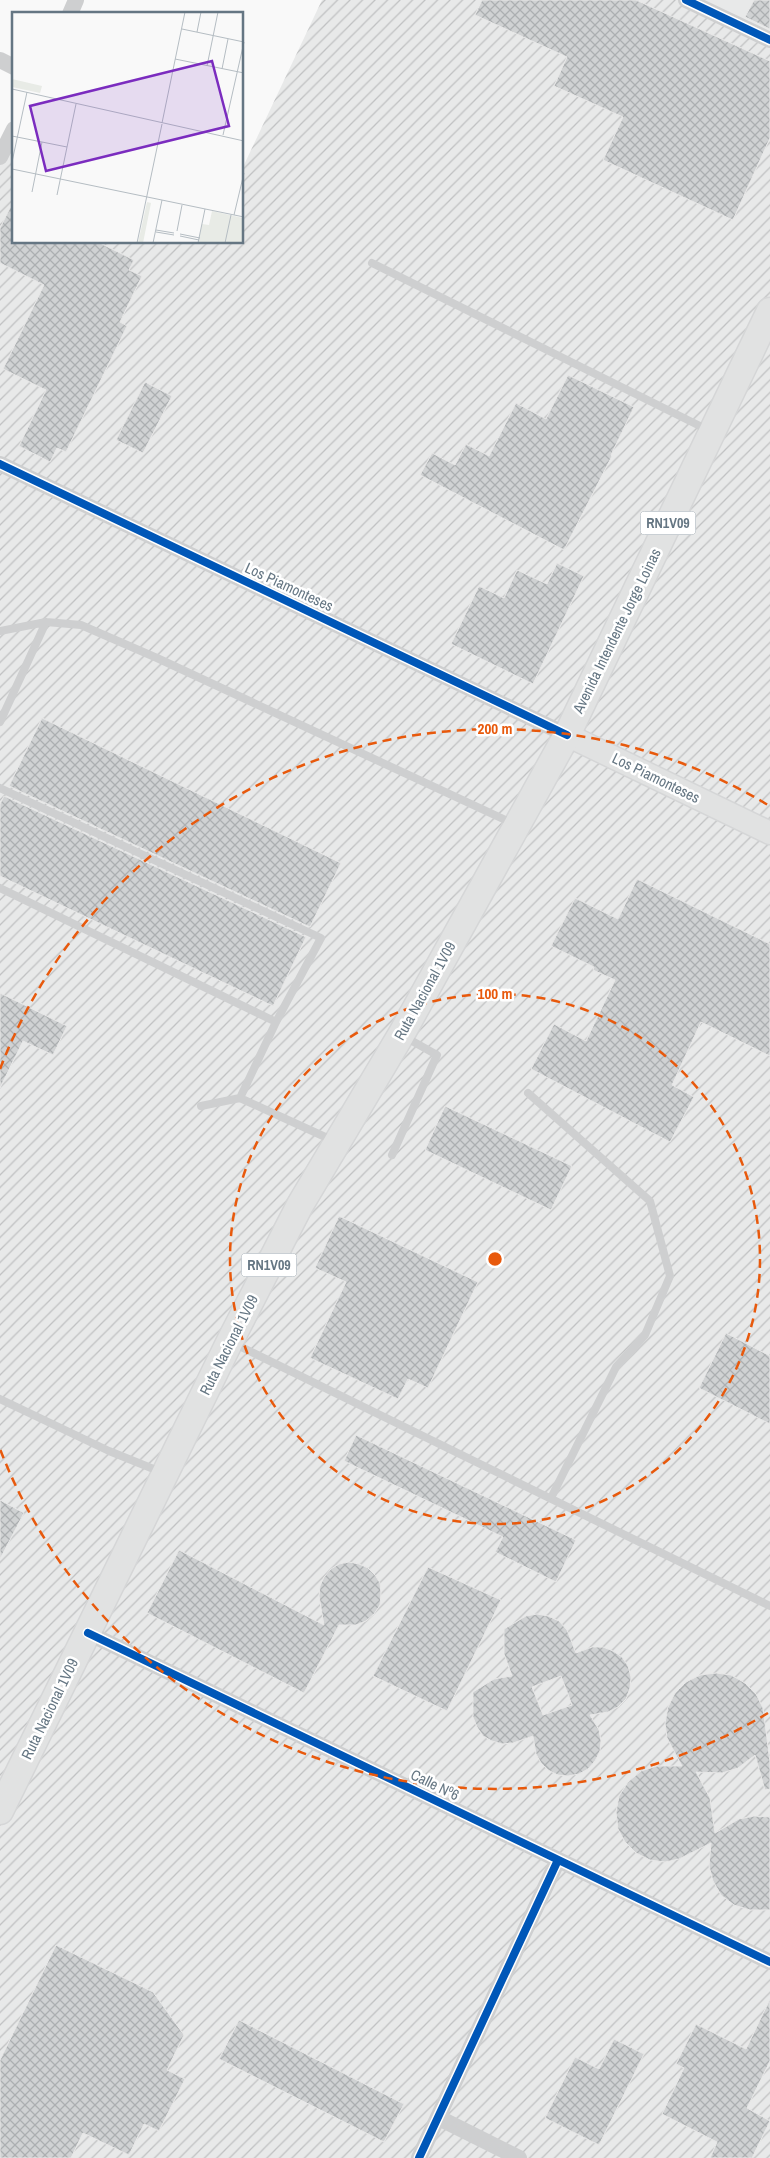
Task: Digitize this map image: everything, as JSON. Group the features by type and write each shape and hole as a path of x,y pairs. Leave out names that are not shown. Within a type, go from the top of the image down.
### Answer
{"main road":[{"name":"Avenida Intendente Jorge Loinas","path":"567,735 770,311"},
{"name":"Ruta Nacional 1V09","path":"0,1811 230,1341 300,1205 401,1035 567,735"},
{"name":"Los Piamonteses","path":"567,735 770,834"}],"street":[{"path":"71,12 76,0"},
{"path":"686,0 770,40"},
{"path":"0,60 12,66"},
{"path":"0,157 12,133"},
{"name":"Los Piamonteses","path":"0,464 567,735"},
{"name":"Calle Nº6","path":"88,1632 770,1962"},
{"path":"420,2158 558,1860"},
{"path":"439,2118 519,2158"}],"lane":[{"path":"372,263 712,432"},
{"path":"0,722 46,622"},
{"path":"0,631 46,622 80,625 157,658 518,826"},
{"path":"0,788 321,938 276,1022 240,1098"},
{"path":"0,888 276,1022"},
{"path":"392,1155 437,1055 401,1035"},
{"path":"528,1092 650,1201 670,1276 645,1335 616,1367 551,1498"},
{"path":"201,1106 240,1098 337,1142"},
{"path":"230,1341 770,1606"},
{"path":"0,1399 108,1451 165,1474"}],"shaded area":[{"path":"322,0 686,0 770,40 770,2158 0,2158 0,157 12,133 12,244 244,244 244,165"},
{"path":"686,0 770,0 770,40"}],"building":[{"path":"482,0 636,0 770,61 770,138 733,220 603,160 623,117 554,86 567,57 475,15"},
{"path":"754,0 770,0 770,29 745,17"},
{"path":"12,204 12,244 102,244 134,260 129,270 142,276 120,322 127,326 66,452 57,448 50,462 19,446 46,390 3,369 44,285 0,263 0,228"},
{"path":"568,375 634,407 612,456 564,550 420,475 432,453 455,465 466,444 489,456 516,403 546,419"},
{"path":"145,382 172,396 143,453 116,440"},
{"path":"557,563 584,576 533,684 451,644 479,586 504,598 517,570 547,584"},
{"path":"42,718 341,863 310,927 9,786"},
{"path":"4,796 306,937 273,1006 0,876 0,804"},
{"path":"637,879 770,944 770,1056 701,1022 672,1085 694,1097 670,1142 531,1069 554,1024 586,1041 615,980 593,970 594,967 551,946 575,898 618,919"},
{"path":"0,993 67,1026 53,1055 23,1041 0,1088"},
{"path":"445,1106 572,1166 551,1210 425,1150"},
{"path":"339,1216 478,1282 428,1388 408,1379 398,1399 310,1358 346,1282 315,1268"},
{"path":"726,1333 770,1356 770,1424 699,1388"},
{"path":"356,1435 576,1540 556,1582 495,1552 503,1537 344,1461"},
{"path":"0,1500 24,1513 0,1559"},
{"path":"179,1550 324,1625 319,1596 320,1586 324,1577 339,1564 349,1562 359,1564 368,1568 375,1575 380,1583 380,1605 366,1621 356,1625 339,1625 304,1693 147,1613"},
{"path":"428,1567 501,1600 447,1711 373,1676"},
{"path":"537,1614 559,1621 567,1630 576,1653 592,1647 603,1647 622,1657 628,1666 631,1677 626,1699 618,1707 608,1712 590,1715 599,1730 600,1751 588,1769 579,1774 558,1775 548,1770 536,1754 533,1736 513,1743 502,1744 492,1741 483,1736 473,1717 473,1692 494,1679 512,1676 504,1654 504,1629 526,1616","holes":["561,1676 572,1705 543,1715 532,1687"]},
{"path":"716,1673 731,1675 745,1683 756,1694 763,1708 770,1762 770,1789 765,1790 755,1755 738,1768 722,1773 696,1772 710,1798 715,1833 739,1819 754,1816 770,1817 770,1910 750,1910 734,1905 721,1895 713,1881 709,1866 711,1843 679,1859 665,1862 650,1860 636,1853 625,1842 618,1829 616,1812 619,1796 628,1782 641,1771 657,1766 682,1766 667,1738 665,1723 668,1707 675,1693 686,1682 700,1675"},
{"path":"56,1945 153,1992 184,2035 167,2070 185,2079 159,2131 144,2124 129,2155 83,2133 71,2158 0,2158 0,2060"},
{"path":"770,1999 770,2061 747,2108 770,2121 752,2158 710,2158 717,2142 662,2114 684,2068 676,2064 696,2024 746,2049"},
{"path":"239,2020 404,2104 384,2142 219,2059"},
{"path":"614,2039 644,2054 599,2145 545,2118 575,2057 599,2069"}],"cycle path":[{"path":"686,0 770,40"},
{"path":"0,464 567,735"},
{"path":"88,1633 770,1962"},
{"path":"419,2158 558,1860"}]}
